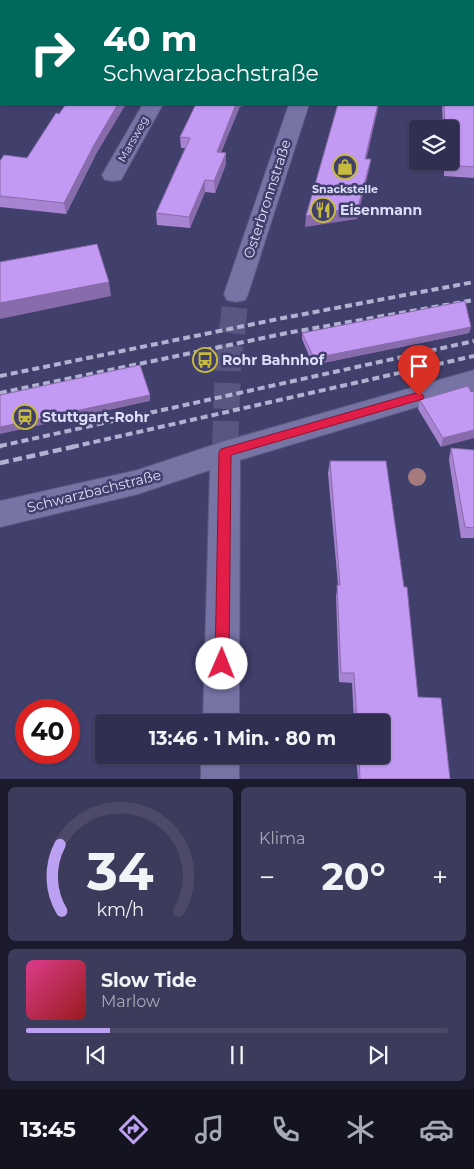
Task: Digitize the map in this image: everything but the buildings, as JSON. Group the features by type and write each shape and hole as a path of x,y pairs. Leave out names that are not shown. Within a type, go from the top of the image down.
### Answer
{"street":[{"name":"Marsweg","path":"113,175 152,105"},
{"name":"Osterbronnstraße","path":"236,294 299,105"},
{"name":"Schwarzbachstraße","path":"0,514 138,482 225,452 474,380"},
{"path":"221,714 225,452"},
{"path":"220,764 220,779"}],"tunnel":[{"path":"225,447 228,368 236,294"},
{"path":"225,447 225,452"}],"railway":[{"path":"0,376 283,318 474,282"},
{"path":"0,393 287,333 474,300"},
{"path":"2,446 0,446 474,341"},
{"path":"72,447 474,356"},
{"path":"0,463 77,446"}],"place":[{"name":"Snackstelle","path":"345,167"},
{"name":"Eisenmann","path":"323,210"},
{"name":"Rohr Bahnhof","path":"205,360"},
{"name":"Stuttgart-Rohr","path":"25,417"}],"route":[{"path":"222,664 225,452 419,396"}]}
